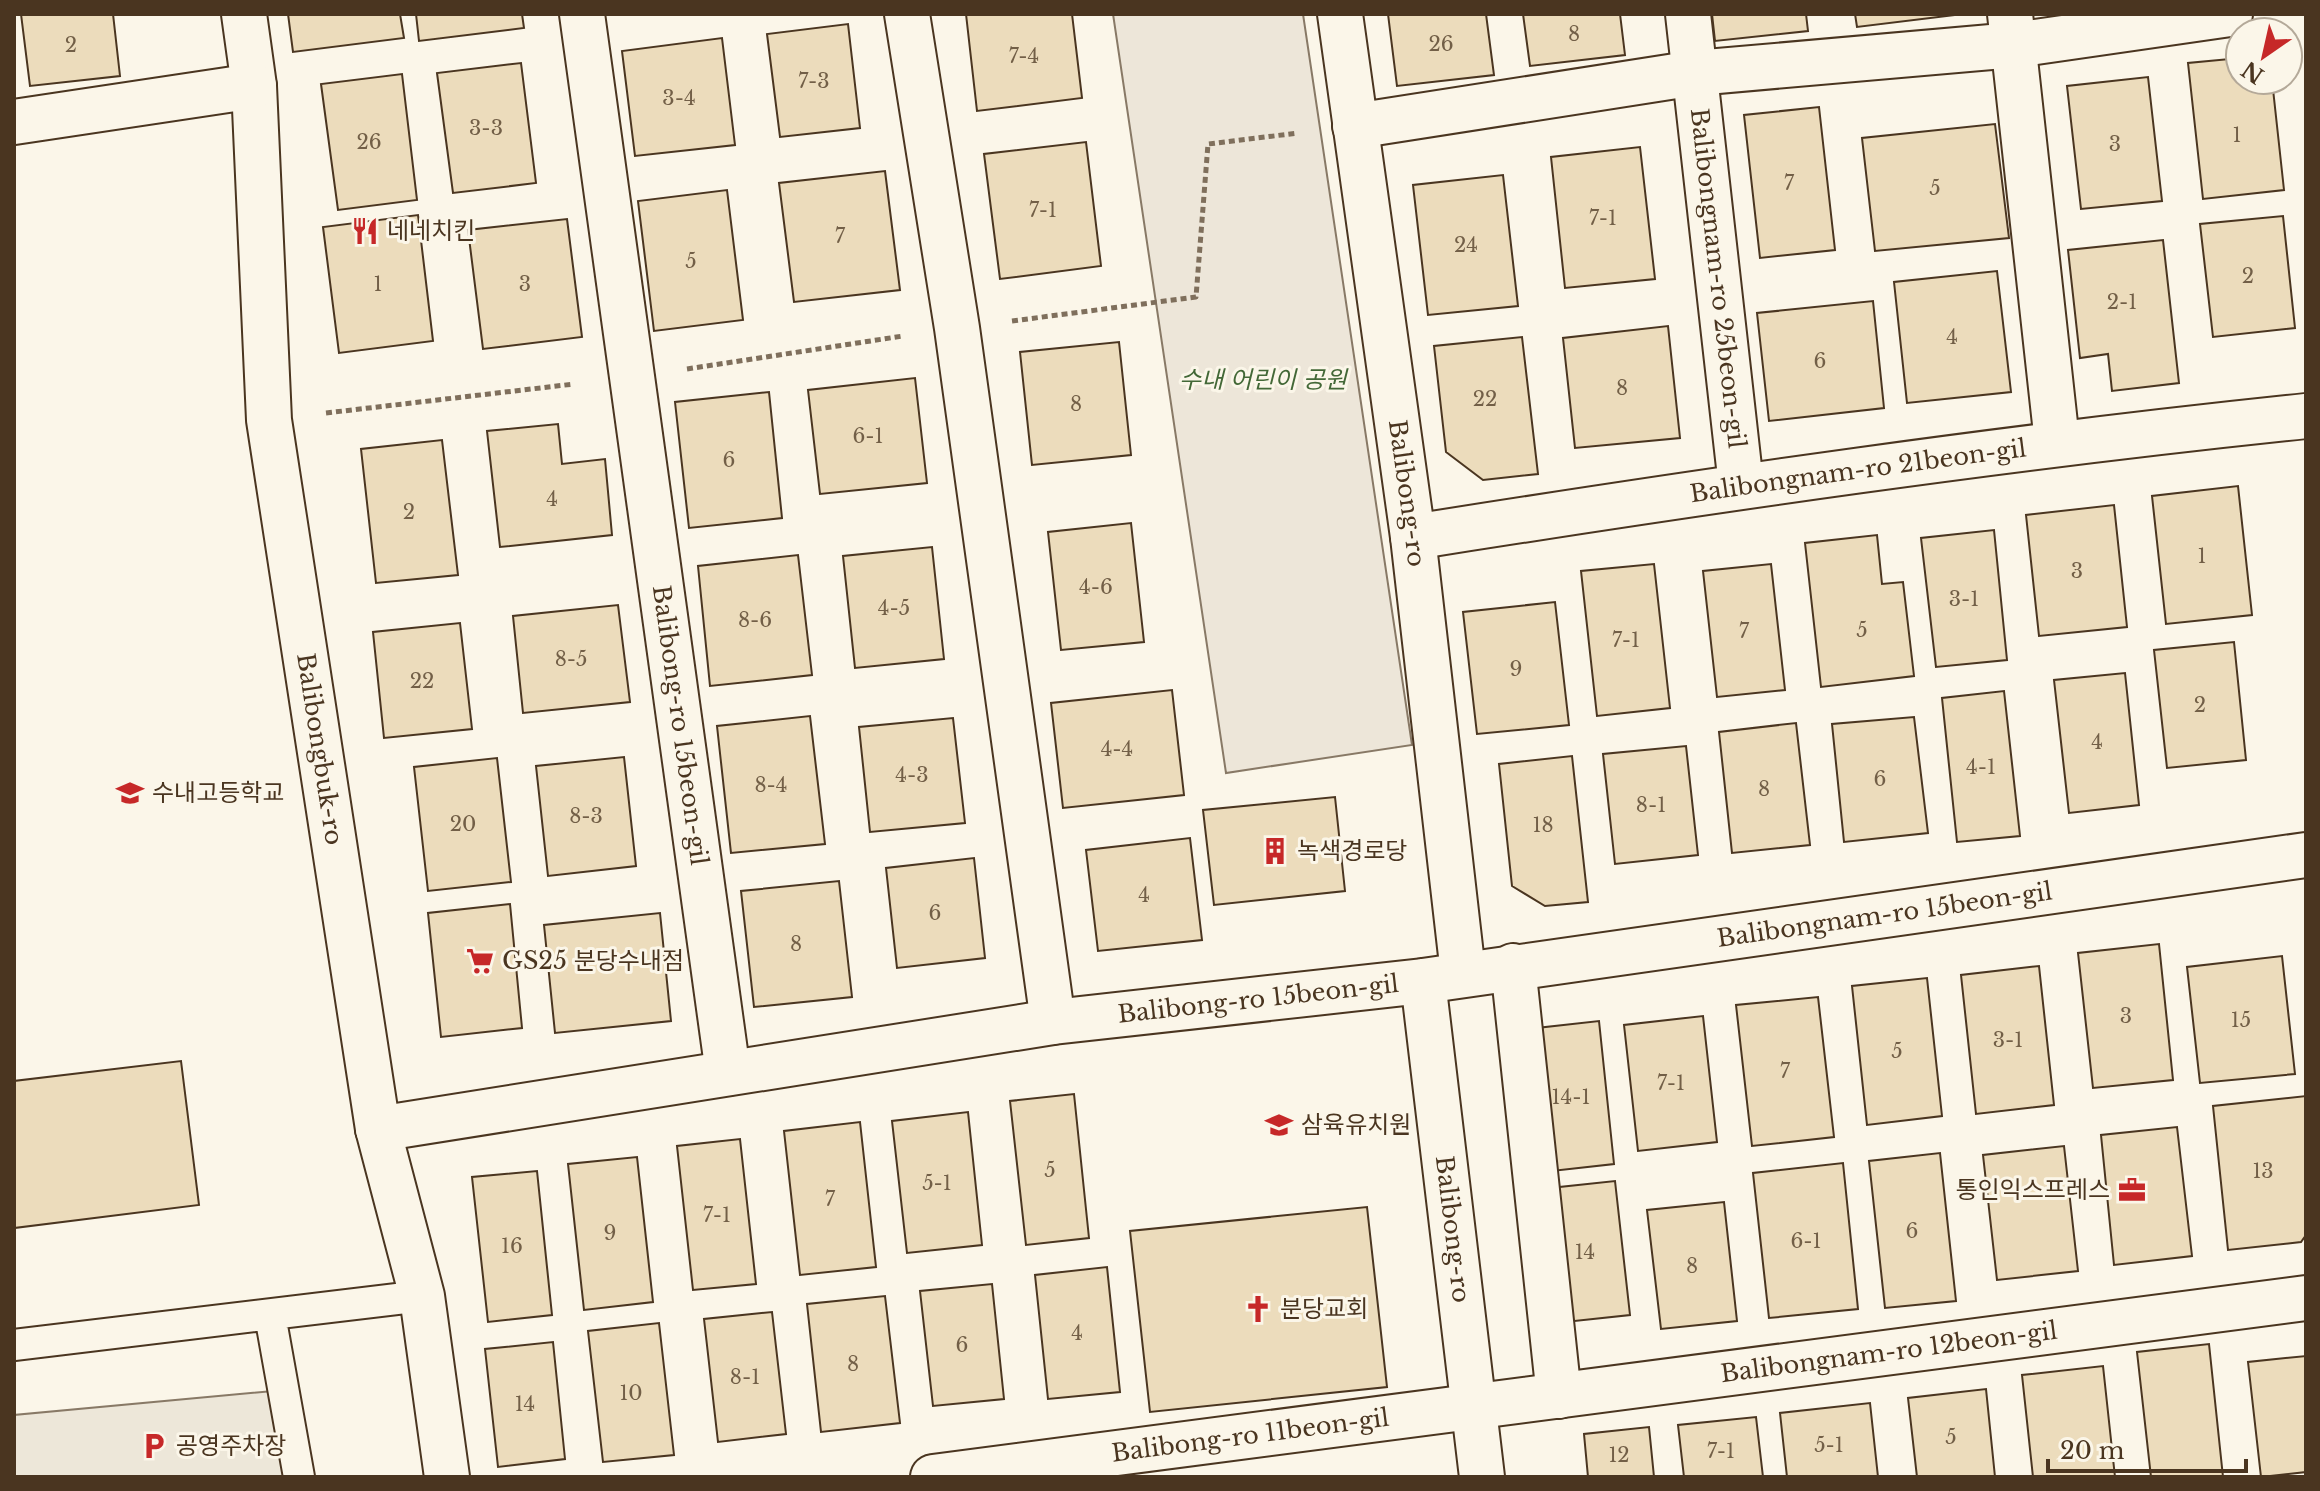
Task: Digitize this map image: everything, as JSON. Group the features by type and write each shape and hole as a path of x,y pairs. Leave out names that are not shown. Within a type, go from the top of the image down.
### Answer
{"street":[{"name":"Balibongbuk-ro","path":"244,14 254,86 269,420 378,1129 422,1296 447,1477"},
{"name":"Balibong-ro 15beon-gil","path":"582,14 728,1073"},
{"path":"907,14 957,328 1053,1022"},
{"name":"Balibong-ro","path":"1340,14 1413,537 1472,1408 1482,1477"},
{"name":"Balibongnam-ro 25beon-gil","path":"1688,14 1741,485"},
{"name":"Balibongnam-ro 25beon-gil","path":"1355,126 1695,73 2012,30 2230,14"},
{"path":"2012,30 2057,442"},
{"path":"14,122 254,86"},
{"name":"Balibongnam-ro 21beon-gil","path":"1413,537 1741,485 2057,442 2306,416"},
{"name":"Balibongnam-ro 15beon-gil","path":"1443,977 2306,855"},
{"path":"1513,966 1559,1396"},
{"name":"Balibong-ro 15beon-gil","path":"378,1129 1053,1022 1443,977"},
{"name":"Balibongnam-ro 12beon-gil","path":"1472,1408 2306,1298"},
{"name":"Balibong-ro 11beon-gil","path":"933,1477 1472,1408"}],"lane":[{"path":"14,1345 422,1296"},
{"path":"270,1315 299,1477"}],"path":[{"path":"957,328 1196,297 1208,144 1355,126"}],"green space":[{"name":"수내 어린이 공원","path":"1113,14 1303,14 1412,745 1226,773"}],"shaded area":[{"name":"공영주차장","path":"284,1390 298,1477 14,1477 14,1415"}],"building":[{"path":"21,14 113,14 120,76 30,86"},
{"path":"288,14 400,14 404,38 293,52"},
{"path":"416,14 522,14 524,28 419,41"},
{"path":"966,14 1072,14 1082,98 977,111"},
{"path":"1388,14 1486,14 1494,75 1397,86"},
{"path":"1523,14 1620,14 1625,55 1530,66"},
{"path":"1712,14 1806,14 1808,31 1715,41"},
{"path":"1855,14 1963,14 1857,27"},
{"path":"848,24 860,128 780,137 767,34"},
{"path":"722,38 735,145 635,156 622,51"},
{"path":"2224,60 2224,96 2274,96 2284,190 2203,199 2188,63"},
{"path":"521,63 536,183 453,193 437,73"},
{"path":"402,74 417,200 338,210 321,84"},
{"path":"2148,77 2162,201 2081,209 2067,86"},
{"path":"1819,107 1835,250 1760,258 1744,115"},
{"path":"1995,124 2009,238 1875,251 1862,138"},
{"path":"1086,142 1101,266 1000,279 984,154"},
{"path":"1640,147 1655,279 1565,288 1551,157"},
{"path":"885,171 900,290 794,302 779,183"},
{"path":"1503,175 1518,306 1428,315 1413,185"},
{"path":"727,190 743,320 654,331 638,201"},
{"path":"418,215 433,341 339,353 323,227"},
{"path":"2283,216 2295,328 2213,337 2200,224"},
{"path":"567,219 582,337 483,349 468,230"},
{"path":"2163,240 2179,383 2112,391 2108,354 2080,358 2068,250"},
{"path":"1997,271 2011,392 1907,403 1894,282"},
{"path":"1873,301 1884,408 1769,421 1757,313"},
{"path":"1668,326 1680,438 1575,448 1563,338"},
{"path":"1522,337 1538,474 1483,480 1446,452 1434,346"},
{"path":"1119,342 1131,455 1032,465 1020,352"},
{"path":"915,378 927,483 820,494 808,390"},
{"path":"769,392 782,518 689,528 675,402"},
{"path":"558,424 562,464 605,459 612,535 500,547 487,431"},
{"path":"442,440 458,575 376,583 361,449"},
{"path":"2238,486 2252,615 2166,624 2152,496"},
{"path":"2114,505 2127,627 2039,636 2026,515"},
{"path":"1131,523 1144,642 1061,650 1048,532"},
{"path":"1994,530 2007,660 1936,667 1921,538"},
{"path":"1877,535 1882,584 1903,582 1914,676 1821,687 1805,543"},
{"path":"932,547 944,659 855,668 843,556"},
{"path":"798,555 812,675 710,686 698,566"},
{"path":"1654,564 1670,708 1597,716 1581,571"},
{"path":"1771,564 1785,690 1717,697 1703,571"},
{"path":"1555,602 1569,725 1477,734 1463,612"},
{"path":"618,605 630,702 523,713 513,616"},
{"path":"460,623 472,729 384,738 373,632"},
{"path":"2234,642 2246,760 2167,768 2154,650"},
{"path":"2125,673 2139,805 2069,813 2054,680"},
{"path":"1172,690 1184,795 1063,808 1051,703"},
{"path":"2004,691 2020,836 1957,842 1942,698"},
{"path":"810,716 825,844 731,853 717,726"},
{"path":"1914,717 1928,833 1844,842 1832,724"},
{"path":"953,718 965,823 870,832 859,727"},
{"path":"1796,723 1810,845 1732,853 1719,732"},
{"path":"1686,746 1698,855 1615,864 1603,754"},
{"path":"1572,756 1588,902 1545,906 1512,886 1499,764"},
{"path":"624,757 636,866 548,876 536,766"},
{"path":"497,758 511,882 428,891 414,767"},
{"name":"녹색경로당","path":"1335,797 1345,891 1214,905 1203,810"},
{"path":"1190,838 1202,940 1098,951 1086,850"},
{"path":"974,858 985,958 897,968 886,868"},
{"path":"839,881 852,997 754,1007 741,891"},
{"path":"510,904 522,1028 441,1037 428,913"},
{"path":"660,913 671,1021 555,1033 544,925"},
{"path":"2159,944 2173,1080 2093,1088 2078,953"},
{"path":"2282,956 2295,1074 2200,1083 2187,967"},
{"path":"2039,966 2054,1105 1976,1114 1961,975"},
{"path":"1927,978 1942,1116 1867,1125 1852,986"},
{"path":"1818,997 1834,1137 1752,1146 1736,1005"},
{"path":"1703,1016 1717,1142 1638,1151 1624,1025"},
{"path":"1599,1021 1614,1164 1543,1172 1528,1029"},
{"path":"181,1061 199,1205 14,1228 14,1081"},
{"path":"1074,1094 1089,1238 1026,1245 1010,1101"},
{"path":"2306,1096 2306,1235 2301,1242 2228,1250 2213,1106"},
{"path":"968,1112 982,1245 907,1253 892,1121"},
{"path":"860,1122 876,1267 800,1275 784,1131"},
{"path":"2177,1127 2192,1256 2114,1265 2101,1135"},
{"path":"740,1139 756,1284 693,1290 677,1146"},
{"path":"2064,1146 2078,1271 1997,1280 1983,1155"},
{"path":"1940,1153 1956,1301 1885,1308 1869,1161"},
{"path":"637,1157 653,1302 584,1310 568,1164"},
{"path":"1843,1163 1858,1309 1769,1318 1753,1173"},
{"path":"537,1171 552,1315 488,1322 472,1177"},
{"path":"1615,1181 1630,1315 1556,1323 1541,1189"},
{"path":"1724,1202 1737,1321 1661,1329 1647,1210"},
{"name":"분당교회","path":"1367,1207 1387,1387 1150,1412 1130,1231"},
{"path":"1107,1267 1120,1392 1048,1399 1035,1275"},
{"path":"992,1284 1004,1399 933,1406 920,1291"},
{"path":"885,1296 900,1423 821,1432 807,1304"},
{"path":"772,1312 786,1434 718,1442 704,1319"},
{"path":"659,1323 674,1455 603,1462 588,1331"},
{"path":"553,1342 565,1459 498,1467 485,1349"},
{"path":"2209,1344 2223,1477 2151,1477 2137,1352"},
{"path":"2306,1356 2306,1472 2261,1477 2248,1362"},
{"path":"2103,1366 2115,1477 2033,1477 2022,1375"},
{"path":"1986,1389 1995,1477 1917,1477 1908,1398"},
{"path":"1870,1403 1878,1477 1787,1477 1780,1413"},
{"path":"1756,1417 1763,1477 1684,1477 1678,1425"},
{"path":"1649,1427 1654,1477 1588,1477 1584,1434"}],"place":[{"name":"네네치킨","path":"365,231"},
{"name":"수내고등학교","path":"130,793"},
{"name":"녹색경로당","path":"1275,851"},
{"name":"GS25 분당수내점","path":"480,961"},
{"name":"삼육유치원","path":"1279,1125"},
{"name":"통인익스프레스","path":"2132,1190"},
{"name":"분당교회","path":"1258,1309"},
{"name":"공영주차장","path":"154,1446"}]}
